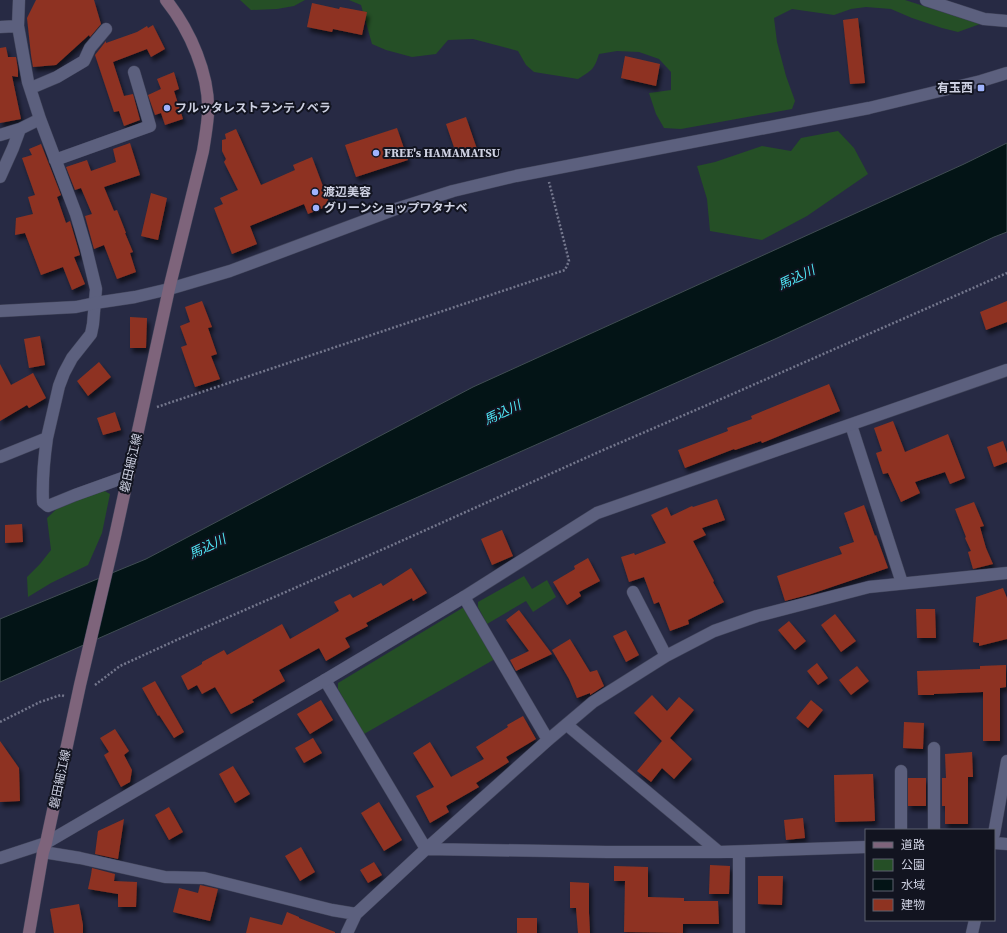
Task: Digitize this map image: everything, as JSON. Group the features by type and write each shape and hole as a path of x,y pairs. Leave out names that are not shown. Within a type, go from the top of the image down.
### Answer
{"main road":[{"name":"磐田細江線","path":"29,933 44,847 76,700 115,536 169,289 202,151 208,113 204,77 200,60 183,25 166,0"}],"street":[{"path":"19,0 18,26 28,82 40,119 76,214 96,289 91,334 72,358 59,386 47,438 42,478 43,502 48,506 128,476"},
{"path":"926,0 984,19 1007,21"},
{"path":"0,27 18,26"},
{"path":"31,88 56,77 84,60 90,48 106,29"},
{"path":"55,160 150,126 134,72"},
{"path":"0,311 76,307 135,297 169,289 230,271 388,212 453,191 546,170 868,108 981,82 1007,73"},
{"path":"0,135 20,129 40,119"},
{"path":"0,177 20,129"},
{"path":"0,858 44,847 464,597 597,513 1007,370"},
{"path":"850,425 902,583"},
{"path":"0,457 47,438"},
{"path":"347,933 356,914 548,740 593,702 666,656 714,631 757,616 869,587 1007,573"},
{"path":"633,592 666,656"},
{"path":"464,597 548,740"},
{"path":"325,680 426,849"},
{"path":"567,725 720,852"},
{"path":"934,748 934,829"},
{"path":"995,829 1007,761"},
{"path":"901,771 901,829"},
{"path":"995,843 1007,844"},
{"path":"44,847 80,858 165,877 204,878 332,910 356,914"},
{"path":"426,849 607,852 739,852 865,847"},
{"path":"739,852 739,933"},
{"path":"972,933 975,921"}],"path":[{"path":"142,412 565,270 569,261 546,170"},
{"path":"95,686 120,666 181,638 388,547 600,451 772,378 1007,273"},
{"path":"0,722 40,702 61,695 76,700"}],"green space":[{"path":"240,0 305,0 294,6 277,9 251,10"},
{"path":"349,0 905,0 980,24 958,32 912,18 891,9 866,7 851,9 834,15 792,9 774,18 777,42 786,76 795,101 792,109 681,129 664,128 656,114 649,93 671,90 671,72 659,59 639,52 617,51 599,54 592,69 578,79 534,72 526,65 518,51 473,39 448,40 436,54 412,57 386,50 372,44 361,5"},
{"path":"838,131 854,148 868,174 807,216 762,240 710,231 707,199 697,166 715,162 762,146 791,151 801,138"},
{"path":"101,489 110,494 102,533 88,565 51,583 28,597 27,577 51,550 47,518 64,502"},
{"path":"524,576 532,589 547,580 556,597 533,612 526,601 487,624 478,607 478,602"},
{"path":"464,607 495,659 364,734 338,689 338,683"}],"water":[{"name":"馬込川","path":"1007,143 1007,232 775,339 0,682 0,619 146,559 473,387 964,164"}],"building":[{"path":"36,0 94,0 101,24 90,37 89,35 56,65 33,67 27,18"},
{"path":"312,3 339,9 340,7 367,12 362,35 333,29 332,32 307,27"},
{"path":"858,18 865,83 850,84 843,20"},
{"path":"153,25 165,49 151,57 147,49 113,62 124,96 133,94 140,120 124,126 119,111 114,112 95,55 106,41 106,43 137,32 147,26 148,28"},
{"path":"6,47 8,57 16,57 18,77 12,76 21,119 0,123 0,48"},
{"path":"625,56 660,64 656,86 621,78"},
{"path":"174,72 179,89 174,91 183,119 165,125 161,113 155,115 148,95 161,89 157,79"},
{"path":"466,117 477,149 457,156 446,124"},
{"name":"FREE's HAMAMATSU","path":"397,128 408,160 356,177 345,145"},
{"path":"236,129 261,185 295,170 293,165 312,157 330,205 308,214 304,204 250,226 257,244 232,254 214,208 223,204 220,198 238,190 224,162 226,159 222,151 222,140 226,139 225,134"},
{"path":"130,143 140,175 104,187 114,211 117,210 126,233 133,252 130,253 136,272 117,279 104,245 94,249 85,216 92,214 81,188 75,190 66,167 87,160 91,171 116,162 113,149"},
{"path":"41,144 61,195 57,197 66,223 70,221 80,255 74,257 85,284 72,290 63,267 41,275 25,233 15,235 16,218 33,214 28,197 35,195 22,158 32,155 29,149"},
{"path":"151,193 167,198 158,240 141,236"},
{"path":"202,301 212,327 208,328 217,354 211,356 220,379 195,387 181,347 187,345 180,326 190,322 185,307"},
{"path":"1007,301 1007,322 986,330 980,312"},
{"path":"130,317 147,318 146,348 130,348"},
{"path":"40,336 45,365 29,368 24,339"},
{"path":"99,362 111,377 88,396 77,381"},
{"path":"0,364 11,385 33,373 46,398 29,408 27,405 0,421"},
{"path":"829,384 840,411 762,443 761,441 735,450 734,449 685,468 678,450 728,431 727,428 752,419 751,416"},
{"path":"115,412 121,430 103,435 97,418"},
{"path":"893,421 905,452 948,434 965,478 950,484 945,472 915,482 920,493 901,502 888,473 883,474 876,453 882,451 874,428"},
{"path":"1003,441 1007,453 1007,462 994,467 987,447"},
{"path":"717,499 725,520 702,528 706,535 693,541 724,602 688,620 689,624 670,631 659,602 654,604 644,577 629,582 621,557 634,553 635,555 666,543 651,515 667,507 671,516 692,506 693,507"},
{"path":"974,502 984,526 980,527 986,548 993,564 973,569 968,552 971,551 955,509"},
{"path":"864,505 888,568 811,594 785,601 777,576 842,554 839,547 854,542 844,513"},
{"path":"22,524 23,542 5,543 5,525"},
{"path":"502,530 513,556 492,565 481,539"},
{"path":"588,558 600,581 579,592 581,596 567,605 553,582 575,569 574,566"},
{"path":"411,568 427,593 413,601 412,598 366,623 368,626 345,638 350,647 326,661 319,648 279,670 285,681 252,700 254,702 231,714 215,687 202,694 197,685 188,690 181,676 202,664 202,662 224,650 227,655 282,624 290,639 339,611 334,602 350,594 353,598 381,583 383,586"},
{"path":"1003,588 1007,598 1007,639 979,646 979,643 973,642 976,597"},
{"path":"916,609 935,609 936,638 917,638"},
{"path":"519,610 552,654 516,671 510,660 529,651 506,620"},
{"path":"835,614 856,641 841,652 821,625"},
{"path":"789,621 806,641 795,650 778,630"},
{"path":"626,630 639,655 626,662 613,636"},
{"path":"570,639 590,672 597,670 604,686 590,695 590,693 577,698 569,679 552,650"},
{"path":"817,663 828,678 818,685 807,671"},
{"path":"1006,665 1006,687 1000,688 1000,741 983,741 983,692 918,695 917,671 980,669 980,666"},
{"path":"857,666 869,681 851,695 839,680"},
{"path":"155,681 184,732 174,738 159,715 158,716 142,688"},
{"path":"652,695 667,711 679,697 694,710 670,738 692,759 674,779 662,768 651,782 637,771 662,741 634,713"},
{"path":"321,700 333,720 310,734 297,714"},
{"path":"811,700 823,710 808,728 796,718"},
{"path":"523,716 536,739 506,757 509,762 476,783 479,787 446,806 449,812 430,823 416,796 434,787 413,753 430,742 451,777 484,759 476,747 508,727 507,725"},
{"path":"904,722 924,723 923,749 903,748"},
{"path":"115,729 129,751 124,755 132,770 130,782 121,787 104,755 109,752 100,738"},
{"path":"313,738 322,753 304,763 295,748"},
{"path":"0,741 19,768 20,801 0,802"},
{"path":"972,752 973,777 968,777 968,824 945,824 945,806 942,806 942,778 946,778 945,754"},
{"path":"233,766 250,794 235,803 219,774"},
{"path":"873,774 875,821 835,822 834,775"},
{"path":"908,778 926,778 926,806 908,806"},
{"path":"379,802 402,840 384,851 361,813"},
{"path":"169,807 183,832 169,840 155,815"},
{"path":"803,818 805,838 786,840 784,820"},
{"path":"124,819 118,859 95,854 98,831"},
{"path":"301,847 315,872 300,881 285,856"},
{"path":"374,862 382,875 368,883 360,870"},
{"path":"710,865 730,866 729,894 709,894"},
{"path":"614,866 648,867 648,897 684,898 684,901 718,901 719,924 683,924 683,933 624,932 625,881 614,881"},
{"path":"92,868 115,874 114,881 137,882 136,907 118,907 118,894 88,889"},
{"path":"758,876 783,876 782,905 758,904"},
{"path":"570,882 589,883 590,933 578,933 576,908 570,908"},
{"path":"200,885 218,889 210,921 173,912 179,888 198,893"},
{"path":"79,904 83,933 54,933 50,909"},
{"path":"287,912 335,933 246,933 250,917 282,925"},
{"path":"517,918 537,918 537,933 517,933"}],"place":[{"name":"有玉西","path":"981,88"},
{"name":"フルッタレストランテノベラ","path":"167,108"},
{"name":"FREE's HAMAMATSU","path":"376,153"},
{"name":"渡辺美容","path":"315,192"},
{"name":"グリーンショップワタナベ","path":"316,208"}]}
